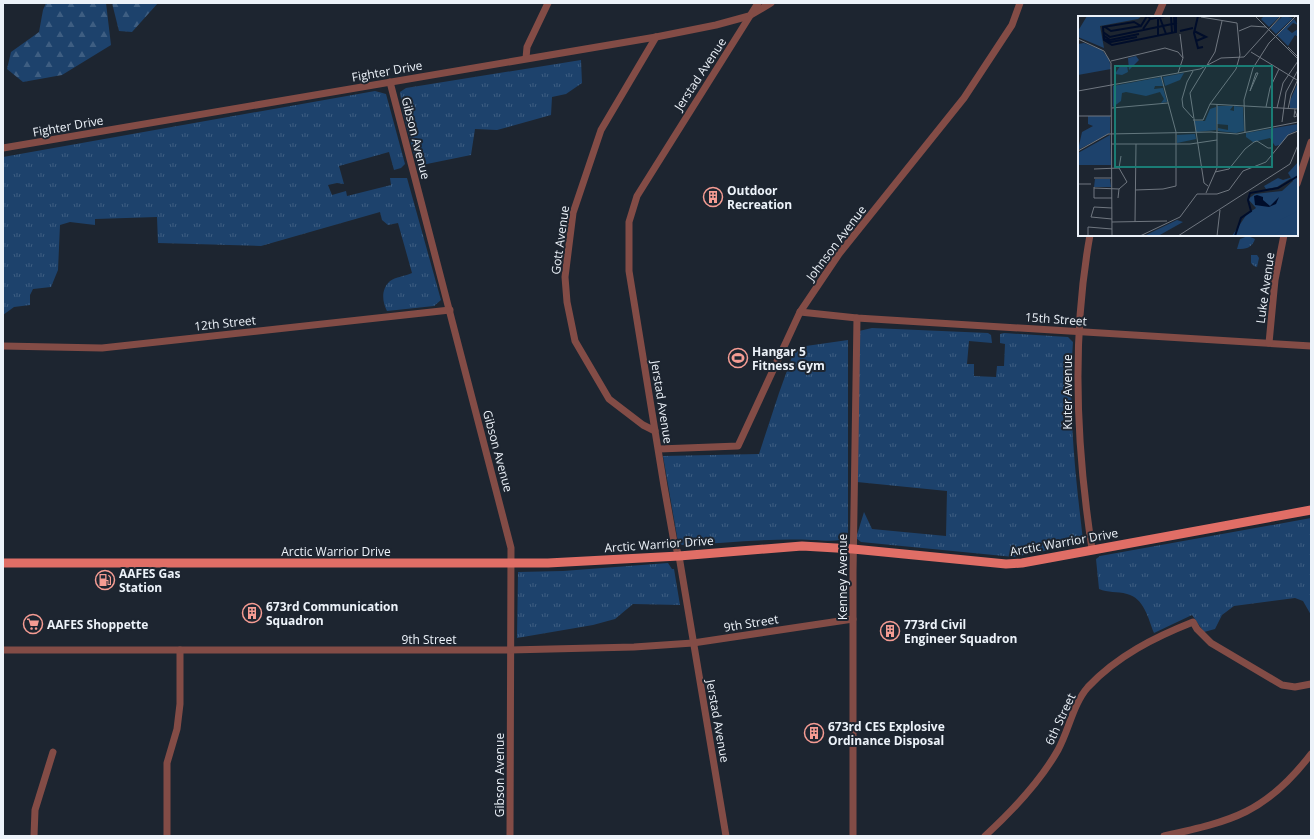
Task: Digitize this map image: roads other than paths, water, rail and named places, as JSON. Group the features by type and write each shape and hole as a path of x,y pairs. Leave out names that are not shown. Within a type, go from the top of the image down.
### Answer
{"main road":[{"name":"Arctic Warrior Drive","path":"3,563 548,563 679,556 802,546 853,549 1006,564 1022,563 1311,510"}],"street":[{"path":"526,58 527,47 548,3"},
{"name":"Jerstad Avenue","path":"726,836 679,556 674,542 629,271 629,222 637,196 758,3"},
{"name":"Fighter Drive","path":"3,148 656,37 716,25 749,16 771,3"},
{"name":"Johnson Avenue","path":"659,449 738,446 800,312 839,254 964,98 1012,25 1020,3"},
{"path":"1157,16 1163,3"},
{"name":"Gott Avenue","path":"656,37 601,130 573,213 565,277 566,302 575,340 609,399 643,425 656,431"},
{"name":"Gibson Avenue","path":"390,82 511,548 510,836"},
{"path":"1298,181 1311,142"},
{"name":"Kuter Avenue","path":"1090,236 1083,281 1077,382 1079,451 1083,492 1092,549"},
{"name":"Luke Avenue","path":"1269,343 1275,280 1284,236"},
{"name":"12th Street","path":"3,346 102,348 450,310"},
{"name":"15th Street","path":"800,312 857,318 1311,346"},
{"name":"Kenney Avenue","path":"853,836 853,549 857,318"},
{"name":"9th Street","path":"3,650 510,650 634,647 693,643 853,619"},
{"name":"6th Street","path":"985,836 1022,797 1050,762 1065,736 1082,696 1088,688 1134,649 1162,634 1193,622 1197,629 1211,643 1282,684 1296,687 1311,684"},
{"path":"167,836 167,763 177,729 180,704 180,650"},
{"path":"34,836 35,810 53,752"},
{"path":"1164,836 1214,825 1244,814 1262,803 1283,787 1311,754"}],"place":[{"name":"Outdoor Recreation","path":"713,197"},
{"name":"Hangar 5 Fitness Gym","path":"738,358"},
{"name":"AAFES Gas Station","path":"105,580"},
{"name":"673rd Communication Squadron","path":"252,613"},
{"name":"AAFES Shoppette","path":"33,624"},
{"name":"773rd Civil Engineer Squadron","path":"890,631"},
{"name":"673rd CES Explosive Ordinance Disposal","path":"814,733"}]}
